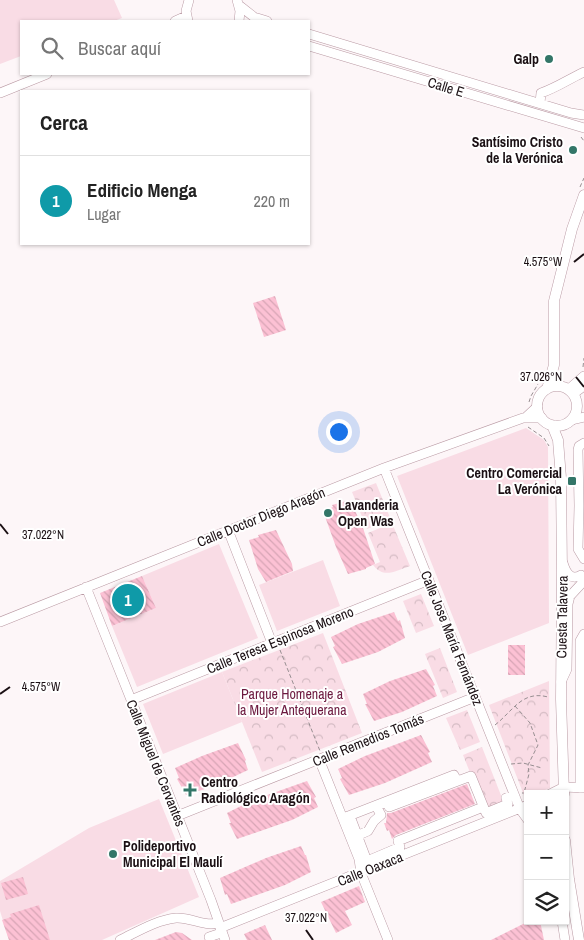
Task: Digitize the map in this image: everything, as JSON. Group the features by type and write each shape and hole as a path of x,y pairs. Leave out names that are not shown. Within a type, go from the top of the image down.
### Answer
{"main road":[{"path":"554,365 578,406 576,414 569,422 552,425 542,418 538,399 547,389 554,365 554,301 572,229 584,196"},
{"path":"547,389 559,386 569,390"},
{"name":"Cuesta Talavera","path":"558,440 569,422"},
{"name":"Cuesta Talavera","path":"552,425 558,440 562,561 561,682 564,790"},
{"path":"569,879 579,940"}],"street":[{"path":"187,19 189,0"},
{"path":"238,3 239,20"},
{"path":"238,3 254,17 264,20"},
{"name":"Calle E","path":"310,34 571,113 584,115"},
{"name":"Calle E","path":"310,46 584,128"},
{"path":"540,103 541,93 555,88 584,72"},
{"path":"0,93 45,75"},
{"path":"569,390 584,376"},
{"path":"569,390 584,386"},
{"name":"Calle Doctor Diego Aragón","path":"525,418 538,406"},
{"path":"569,422 584,416"},
{"name":"Calle Doctor Diego Aragón","path":"0,622 384,468 525,418 542,418"},
{"path":"583,578 580,569 584,561 578,549 578,450 579,446 584,443"},
{"name":"Calle Jose María Fernández","path":"384,468 514,795 524,807"},
{"path":"228,530 275,642"},
{"path":"562,561 566,571 572,577 583,578"},
{"path":"561,682 568,669 568,604 570,596 583,578"},
{"name":"Calle Teresa Espinosa Moreno","path":"131,700 429,580"},
{"name":"Calle Miguel de Cervantes","path":"86,587 221,931"},
{"path":"564,790 582,788 580,641 584,634"},
{"name":"Calle Remedios Tomás","path":"177,816 475,697"},
{"path":"321,758 388,940"},
{"path":"356,836 368,831 374,821 381,815 376,806 387,802 389,807 433,786 471,776 486,813 508,804 506,798 514,795"},
{"path":"412,795 348,816 367,860 400,847 398,841 483,806"},
{"name":"Calle Oaxaca","path":"120,940 164,920 177,918 189,919 221,931 524,807"},
{"path":"563,925 565,940"},
{"path":"209,937 221,931"}],"path":[{"path":"584,358 584,371"},
{"path":"275,642 321,758"},
{"path":"487,728 496,725 515,706 530,696 538,694 548,697"},
{"path":"514,795 524,793 528,765 538,746 530,722 515,706"},
{"path":"503,767 523,763 542,768"}],"green space":[{"path":"0,0 114,0 122,18 117,20 20,20 20,56 0,64"},
{"path":"526,428 544,440 548,447 549,623 468,655 397,476"},
{"path":"376,483 391,520 367,529 352,492"},
{"path":"392,523 410,566 395,572 386,573 381,572 373,565 380,562 368,533"},
{"path":"219,544 258,638 137,687 112,626 156,608 142,576"},
{"path":"323,560 340,606 277,631 259,585"},
{"path":"421,594 434,626 416,633 403,601"},
{"name":"Parque Homenaje a la Mujer Antequerana","path":"323,633 362,733 262,772 222,672"},
{"path":"440,648 457,692 443,698 425,654"},
{"path":"222,672 242,722 163,754 143,704"},
{"path":"549,681 550,788 545,790 524,790 524,795 489,705"},
{"path":"467,710 480,742 460,750 446,718"},
{"path":"482,747 504,803 485,810 463,755"},
{"name":"Polideportivo Municipal El Maulí","path":"159,799 199,897 102,940 9,940 0,911 0,881 89,828"}],"building":[{"path":"275,296 286,330 264,337 253,303"},
{"path":"350,500 363,528 375,564 366,569 348,574 323,511 333,507 332,505"},
{"path":"276,530 292,564 293,571 266,582 258,569 249,540 259,537 258,535"},
{"path":"142,576 156,608 112,626 100,593"},
{"path":"394,612 398,621 400,620 405,638 378,652 342,664 333,647 335,646 331,637 358,624"},
{"path":"508,645 525,645 525,675 508,675"},
{"path":"426,669 435,685 433,686 437,696 402,712 374,721 365,704 367,704 363,694 390,681"},
{"path":"421,735 430,752 428,753 432,762 385,783 349,795 340,779 342,778 338,769 365,756"},
{"path":"238,743 246,760 248,770 214,786 186,795 177,779 179,778 175,768"},
{"path":"307,781 316,797 314,798 318,807 292,820 237,839 229,823 231,823 227,813 253,800"},
{"path":"467,784 475,804 396,835 392,839 384,823 386,823 387,813"},
{"path":"301,846 311,872 285,885 231,904 227,894 225,895 220,878 266,858"},
{"path":"23,877 28,894 6,900 1,883"},
{"path":"359,886 365,902 345,911 352,925 336,933 321,902"},
{"path":"39,905 50,940 9,940 2,920 11,917 10,914"},
{"path":"524,924 541,925 544,940 491,940"},
{"path":"265,925 272,940 247,940 244,934"},
{"path":"176,932 182,933 192,940 155,940"}],"place":[{"name":"Galp","path":"549,59"},
{"name":"Santísimo Cristo de la Verónica","path":"573,150"},
{"name":"Centro Comercial La Verónica","path":"572,481"},
{"name":"Lavanderia Open Was","path":"328,513"},
{"name":"Edificio Menga","path":"128,600"},
{"name":"Centro Radiológico Aragón","path":"190,790"},
{"name":"Polideportivo Municipal El Maulí","path":"113,854"}]}
